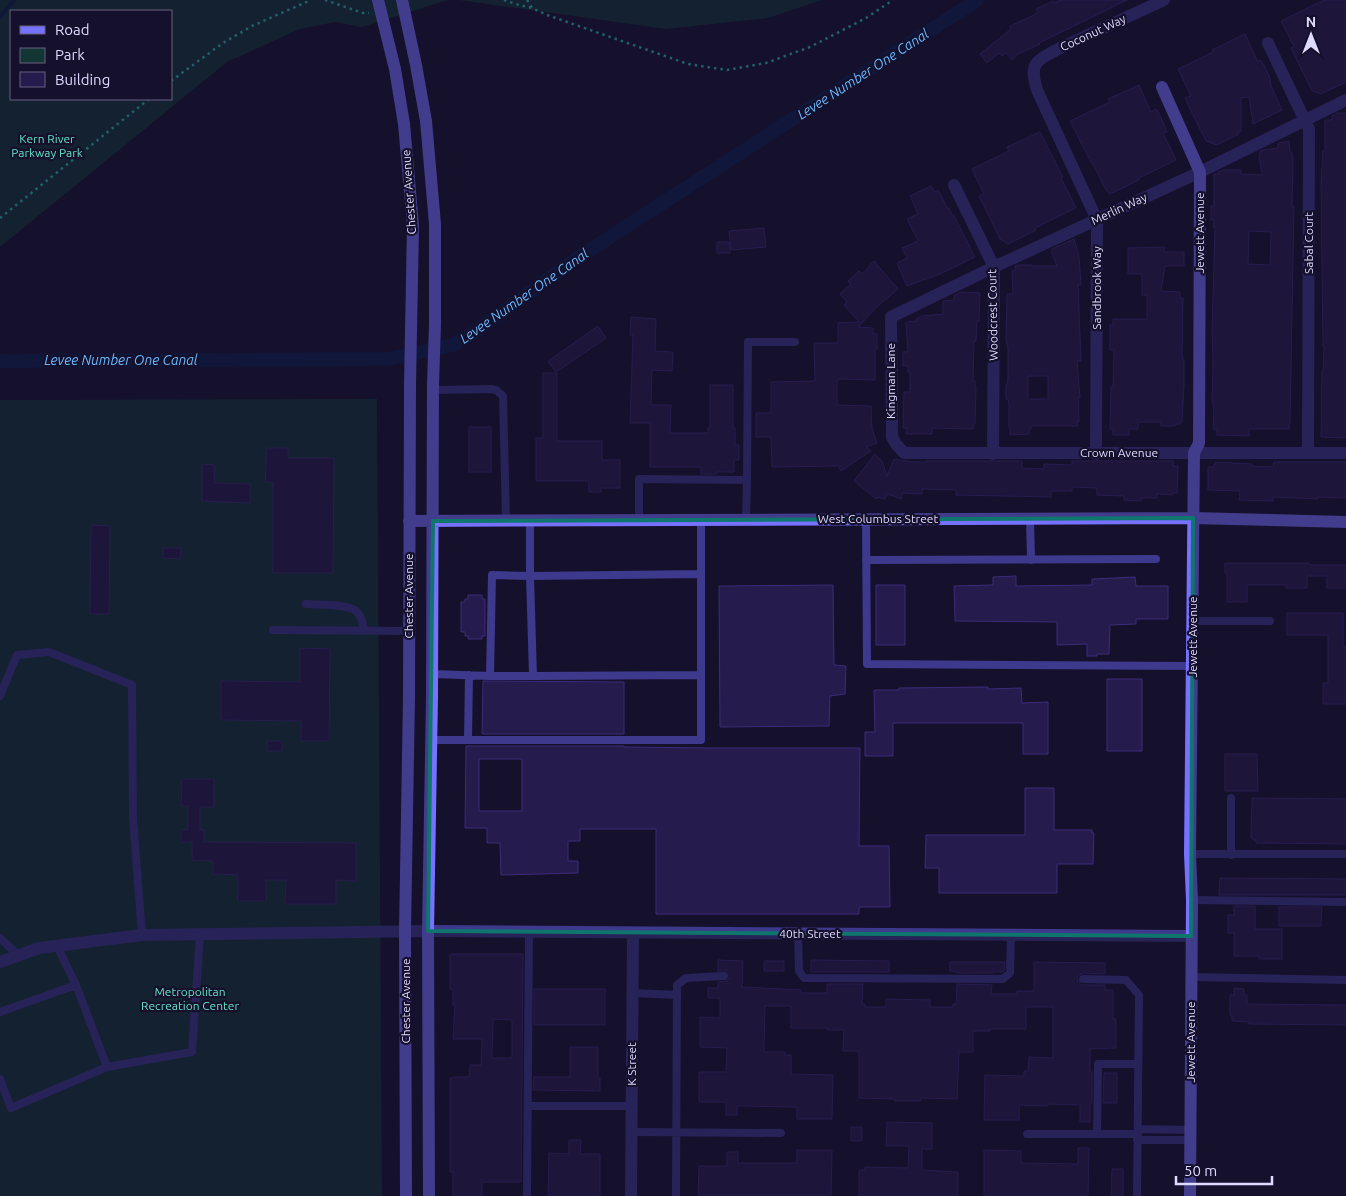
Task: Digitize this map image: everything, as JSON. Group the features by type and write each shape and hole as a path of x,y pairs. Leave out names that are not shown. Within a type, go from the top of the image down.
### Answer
{"main road":[{"name":"Chester Avenue","path":"402,0 426,121 435,224 428,931 429,1196"},
{"name":"Chester Avenue","path":"379,5 395,69 404,124 413,225 405,932 406,1196"},
{"name":"Jewett Avenue","path":"1162,87 1200,172 1199,443 1194,453 1193,518 1190,854 1192,900 1190,1196"},
{"name":"West Columbus Street","path":"410,521 1193,518 1346,522"}],"street":[{"name":"Coconut Way","path":"1034,77 1036,63 1041,59 1164,0"},
{"name":"Sabal Court","path":"1268,43 1310,129 1308,453"},
{"name":"Sandbrook Way","path":"1034,77 1038,90 1097,220 1096,454"},
{"name":"Merlin Way","path":"891,317 994,267 1200,172 1346,100"},
{"name":"Woodcrest Court","path":"954,186 994,267 993,454"},
{"name":"Kingman Lane","path":"891,317 892,437 896,444"},
{"name":"Crown Avenue","path":"896,444 904,453 1346,453"},
{"name":"40th Street","path":"0,962 39,948 142,934 428,931 1191,936"},
{"name":"K Street","path":"631,1196 633,933"}],"lane":[{"path":"746,520 748,342 795,342"},
{"path":"433,388 490,389 496,390 504,396 506,521"},
{"path":"639,520 640,479 747,480"},
{"path":"1030,518 1030,560"},
{"path":"866,519 867,664 1192,666"},
{"path":"530,520 533,676"},
{"path":"431,740 701,740 701,520"},
{"path":"866,560 1156,559"},
{"path":"490,676 492,575 701,574"},
{"path":"306,604 342,606 354,609 361,618 364,631"},
{"path":"1193,621 1270,621"},
{"path":"273,630 409,631"},
{"path":"0,696 17,655 49,652 132,685 133,818 142,934"},
{"path":"432,674 490,676 701,675"},
{"path":"468,740 469,675"},
{"path":"1231,798 1231,855"},
{"path":"1190,854 1346,854"},
{"path":"1192,900 1346,902"},
{"path":"527,1196 529,932"},
{"path":"0,1079 11,1108 107,1067 192,1052 200,934"},
{"path":"798,934 799,970 804,978 1003,979 1010,973 1011,935"},
{"path":"0,938 18,955"},
{"path":"57,946 76,985 107,1067"},
{"path":"676,1196 677,985 686,978 724,976"},
{"path":"1191,977 1346,980"},
{"path":"1083,979 1126,980 1139,996 1137,1196"},
{"path":"0,1012 76,985"},
{"path":"632,993 677,995"},
{"path":"1098,1134 1098,1064 1138,1064"},
{"path":"528,1106 632,1106"},
{"path":"631,1132 781,1133"},
{"path":"1027,1134 1190,1135"}],"path":[{"path":"172,80 223,43 245,30 311,0"},
{"path":"325,0 363,13 379,5"},
{"path":"504,0 532,8 547,15 688,64 727,70 766,63 810,47 866,18 893,0"},
{"path":"527,0 532,8"},
{"path":"0,218 148,100"}],"highlighted area":[{"path":"1193,518 1191,936 428,931 433,521"}],"green space":[{"name":"Kern River Parkway Park","path":"0,0 448,0 362,27 335,22 300,29 227,62 0,247"},
{"path":"459,0 822,0 768,18 666,29"},
{"name":"Metropolitan Recreation Center","path":"377,399 382,1196 0,1196 0,400"}],"building":[{"path":"1060,0 1127,0 1039,43 1018,54 1012,60 1006,53 1002,56 999,53 987,63 980,54 1011,29 1010,26 1038,13 1036,9 1053,1 1054,3"},
{"path":"1324,0 1346,0 1346,82 1321,94 1312,91 1291,48 1294,47 1281,21"},
{"path":"1245,34 1258,62 1260,60 1264,65 1282,110 1253,124 1249,97 1241,98 1241,131 1238,132 1239,134 1217,145 1206,141 1185,98 1191,96 1178,69"},
{"path":"1139,85 1151,112 1156,109 1160,115 1167,132 1163,133 1176,160 1110,194 1106,190 1070,121 1110,102 1108,99"},
{"path":"1337,113 1346,113 1346,438 1321,437 1324,346 1321,183 1323,151 1325,151 1325,120 1332,120 1332,116"},
{"path":"1040,132 1063,177 1061,178 1076,208 1035,228 1036,230 1008,244 1000,239 979,196 984,194 972,169 1009,151 1007,147"},
{"path":"1289,141 1293,159 1292,206 1294,206 1289,429 1249,429 1249,436 1217,435 1217,429 1213,429 1214,405 1212,399 1215,227 1213,227 1214,220 1211,220 1211,206 1214,206 1214,174 1218,174 1218,172 1223,170 1241,170 1241,174 1262,175 1260,151 1278,148 1278,143","holes":["1249,231 1271,232 1270,265 1248,264"]},
{"path":"931,186 934,192 938,190 948,209 953,214 975,257 940,274 907,286 897,263 907,258 902,248 918,241 907,219 918,214 910,196"},
{"path":"764,228 766,247 731,250 729,231"},
{"path":"1074,239 1079,256 1081,285 1078,285 1081,361 1077,361 1080,398 1078,398 1079,422 1077,422 1078,426 1031,426 1029,434 1010,435 1009,405 1008,399 1006,399 1008,348 1006,340 1007,294 1013,294 1012,271 1015,271 1015,266 1018,265 1057,266 1052,249","holes":["1028,376 1048,376 1048,399 1028,399"]},
{"path":"717,242 729,242 730,253 717,253"},
{"path":"1164,247 1164,252 1184,252 1184,266 1165,266 1161,291 1180,292 1180,298 1183,298 1182,353 1184,360 1184,385 1182,421 1175,426 1161,426 1161,422 1138,422 1138,429 1129,429 1129,435 1113,435 1113,429 1110,429 1114,350 1110,350 1110,325 1113,325 1113,319 1147,319 1147,295 1142,295 1142,274 1128,274 1128,248"},
{"path":"874,261 898,289 858,327 873,328 873,334 877,334 875,380 838,379 837,405 871,406 872,428 877,443 866,447 871,451 841,471 838,466 772,467 771,437 756,437 756,413 771,413 771,382 815,381 814,343 838,343 838,323 859,322 844,305 847,302 840,294 851,284 848,281 859,271 862,274"},
{"path":"961,292 980,293 979,321 977,321 976,341 974,341 975,424 973,424 973,429 932,428 932,434 906,434 907,428 903,428 904,392 910,392 910,372 908,372 908,366 903,366 903,352 908,352 906,322 916,321 921,316 943,314 943,301 954,300 954,296"},
{"path":"631,317 656,319 655,351 673,352 672,371 652,370 651,405 671,405 670,433 708,433 708,428 710,428 710,385 733,385 733,428 735,428 735,445 739,445 739,460 734,460 734,472 701,474 701,467 650,467 650,423 630,423 633,335 630,335"},
{"path":"598,326 606,338 556,372 548,361"},
{"path":"543,373 557,373 557,441 602,441 602,460 620,460 620,488 601,488 601,492 589,492 589,481 536,481 536,438 543,438"},
{"path":"469,427 491,427 491,472 469,472"},
{"path":"267,448 288,448 288,458 334,458 333,573 273,573 273,482 265,482"},
{"path":"875,454 882,461 887,476 894,459 913,462 1022,461 1022,468 1044,469 1044,464 1072,465 1072,461 1173,461 1173,466 1178,466 1177,493 1172,493 1172,495 1157,494 1157,498 1141,498 1141,501 1124,500 1124,496 1097,495 1097,488 1072,487 1072,491 1051,491 1051,497 956,495 956,490 922,489 922,494 903,493 901,499 887,494 885,499 877,497 876,499 854,481"},
{"path":"1215,462 1273,467 1274,462 1346,462 1346,498 1273,497 1273,501 1239,500 1240,491 1208,490 1208,467 1214,467"},
{"path":"202,464 215,465 214,483 250,484 250,503 202,501"},
{"path":"91,525 110,526 109,614 90,614"},
{"path":"163,548 181,548 180,559 163,558"},
{"path":"1225,563 1346,565 1346,588 1327,588 1327,576 1307,576 1307,588 1286,588 1286,585 1247,585 1247,602 1227,602"},
{"path":"1016,576 1016,586 1092,585 1092,579 1135,577 1136,586 1168,586 1168,619 1136,619 1136,624 1110,625 1109,654 1097,654 1097,656 1087,656 1087,644 1057,645 1057,622 955,621 954,586 993,585 993,577"},
{"path":"833,585 834,665 846,666 845,694 830,696 829,726 720,727 719,586"},
{"path":"876,585 905,585 905,645 876,645"},
{"path":"468,595 482,595 482,599 485,599 485,636 482,636 482,639 468,639 468,636 465,636 465,632 461,632 461,602 465,602 465,599 468,599"},
{"path":"1287,613 1343,613 1343,646 1346,646 1346,704 1323,704 1323,683 1328,683 1328,635 1287,635"},
{"path":"300,648 330,649 329,741 301,741 301,721 221,720 221,681 300,682"},
{"path":"1107,679 1142,679 1142,751 1107,751"},
{"path":"483,681 624,682 624,734 482,734"},
{"path":"988,687 988,689 1021,688 1022,703 1048,702 1048,754 1023,754 1023,723 893,723 893,756 865,756 865,732 875,732 874,690"},
{"path":"267,741 282,741 282,751 267,751"},
{"path":"466,746 860,748 859,846 889,846 890,907 859,907 859,914 656,914 656,829 580,829 580,841 568,841 568,861 578,861 578,873 501,875 500,843 487,843 487,828 465,828","holes":["479,759 522,759 522,811 479,811"]},
{"path":"1225,754 1257,754 1258,791 1225,791"},
{"path":"182,779 214,779 214,807 200,807 200,830 204,830 204,842 356,843 356,881 336,880 336,904 285,904 286,880 266,880 266,901 238,901 238,875 213,874 213,861 192,860 192,842 181,842 181,830 188,830 188,806 181,806"},
{"path":"1025,788 1054,788 1054,830 1092,830 1092,833 1094,833 1093,864 1057,864 1057,893 939,893 939,868 925,868 926,835 1025,835"},
{"path":"1252,798 1346,799 1346,844 1256,843 1256,840 1251,838"},
{"path":"1220,878 1346,879 1346,895 1219,895"},
{"path":"1234,906 1255,906 1255,929 1282,929 1282,959 1259,959 1259,956 1234,956 1234,933 1228,933 1228,915 1234,915"},
{"path":"1279,907 1322,907 1321,926 1279,926"},
{"path":"450,954 523,954 521,1182 482,1182 482,1196 453,1196 453,1172 450,1172 450,1078 469,1077 470,1065 481,1065 482,1039 453,1039 455,1005 453,1005 453,989 450,989","holes":["493,1019 512,1020 512,1058 492,1058"]},
{"path":"718,960 743,961 742,987 801,990 801,993 827,993 827,984 863,984 862,1004 865,1004 865,1007 886,1007 886,999 930,1000 930,1007 953,1007 953,1004 956,1004 957,984 992,985 991,994 1017,994 1017,991 1034,991 1034,962 1105,963 1105,974 1083,973 1077,979 1082,985 1105,985 1105,990 1113,990 1116,1048 1090,1049 1092,1103 1090,1103 1090,1122 1080,1122 1080,1105 1047,1104 1047,1106 1019,1105 1019,1120 984,1120 985,1075 1024,1076 1024,1071 1028,1071 1029,1057 1053,1058 1053,1007 1026,1007 1026,1029 973,1031 973,1052 959,1052 957,1099 921,1098 921,1101 895,1101 895,1099 859,1098 859,1051 843,1051 844,1030 791,1028 791,1006 765,1006 764,1052 785,1052 784,1055 791,1055 791,1074 833,1075 832,1119 797,1119 797,1107 737,1106 737,1115 726,1115 726,1102 699,1102 699,1072 726,1072 727,1048 700,1047 700,1017 720,1018 720,998 708,998 708,988 718,988 718,982 727,981 730,976 726,971 718,971"},
{"path":"811,960 889,961 889,972 811,972"},
{"path":"764,961 784,961 784,971 764,971"},
{"path":"950,962 1005,962 1002,972 957,973 950,971"},
{"path":"1234,988 1244,989 1244,995 1247,995 1247,1004 1346,1005 1346,1025 1249,1024 1249,1022 1232,1021 1232,1015 1230,1015 1230,995 1234,995"},
{"path":"534,989 605,989 605,1025 534,1025"},
{"path":"570,1047 598,1047 600,1091 533,1090 534,1077 570,1077"},
{"path":"1104,1073 1117,1073 1117,1103 1103,1103"},
{"path":"887,1122 932,1123 932,1149 922,1149 922,1170 958,1172 958,1196 859,1196 859,1170 865,1170 865,1167 908,1168 909,1146 886,1146"},
{"path":"851,1127 862,1127 862,1141 851,1141"},
{"path":"569,1140 581,1140 580,1154 600,1154 600,1196 548,1196 549,1153 569,1154"},
{"path":"1078,1148 1089,1148 1088,1196 984,1196 984,1150 1021,1151 1021,1163 1078,1164"},
{"path":"797,1150 832,1150 831,1195 698,1195 699,1166 727,1166 727,1152 738,1152 738,1163 797,1163"},
{"path":"1112,1169 1123,1169 1123,1196 1111,1196"}],"waterway":[{"path":"0,17 14,0"},
{"name":"Levee Number One Canal","path":"0,361 389,359 453,345 472,334 576,259 977,0"}]}
